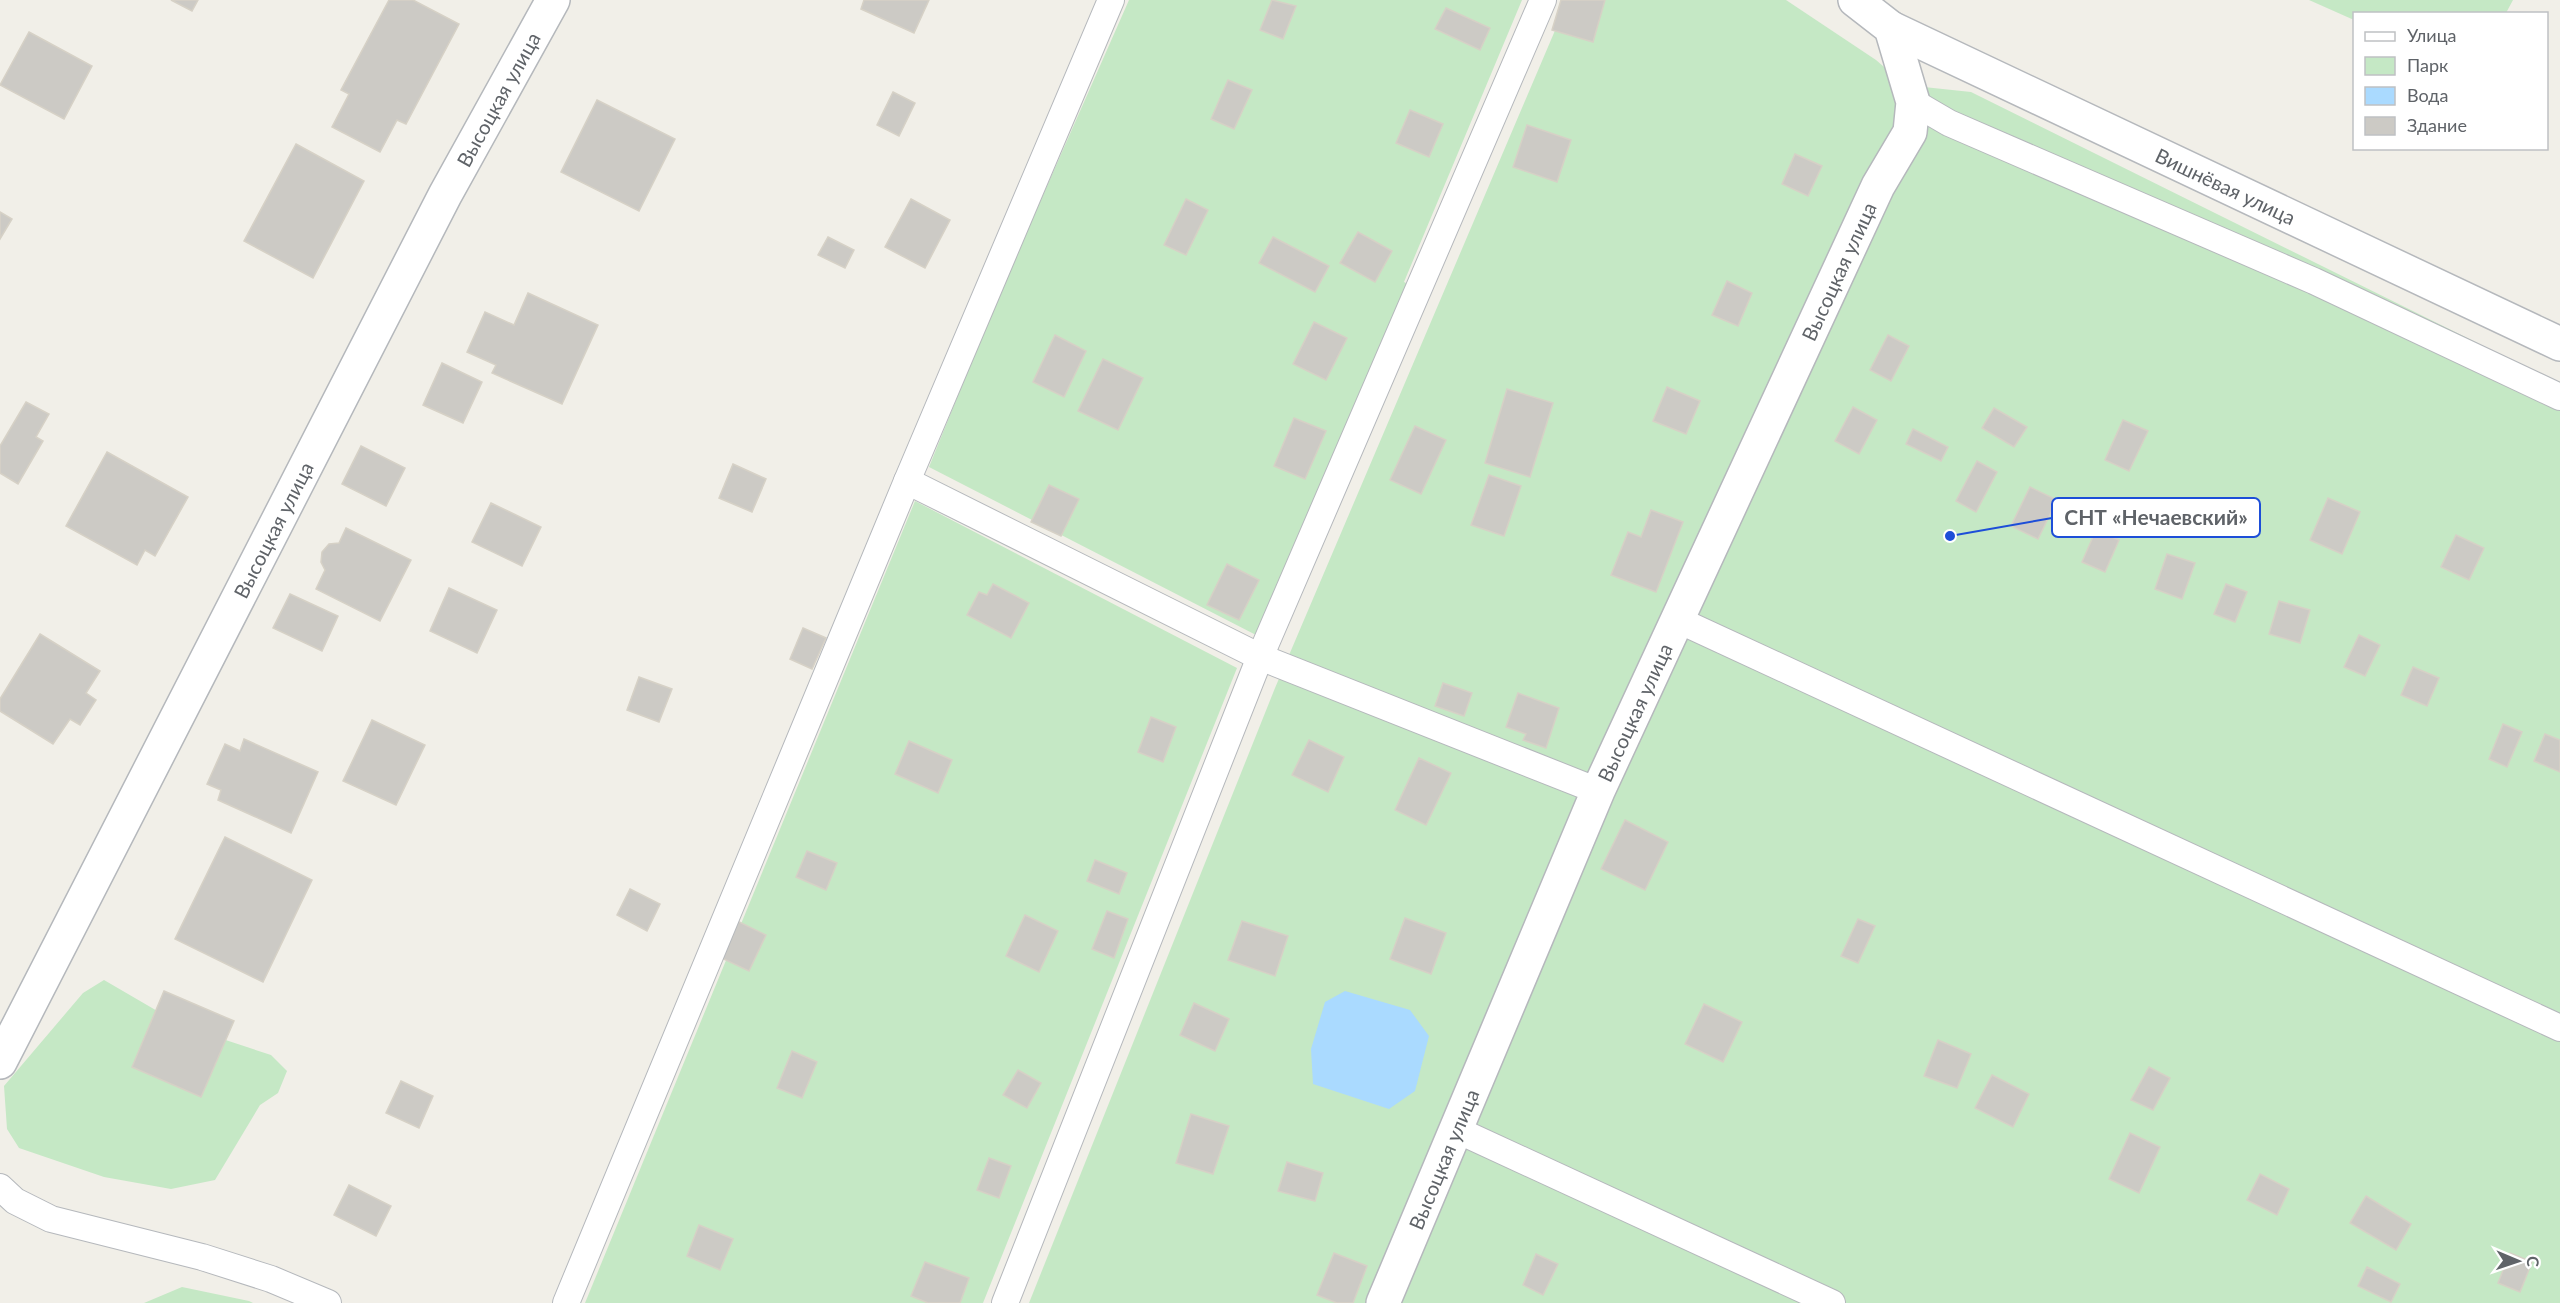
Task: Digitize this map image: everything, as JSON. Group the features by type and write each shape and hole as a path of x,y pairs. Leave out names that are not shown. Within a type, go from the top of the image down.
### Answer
{"street":[{"name":"Высоцкая улица","path":"0,1062 445,195 553,0"},
{"name":"Вишнёвая улица","path":"1854,0 1891,28 2560,344"},
{"path":"1891,28 1912,117"},
{"name":"Высоцкая улица","path":"1383,1303 1598,790 1912,117"}],"lane":[{"path":"566,1303 907,481 1111,0"},
{"path":"1005,1303 1260,657 1543,0"},
{"path":"1912,117 1948,123 2314,281 2560,398"},
{"path":"907,481 1260,657 1598,790"},
{"path":"1676,619 2560,1028"},
{"path":"1457,1130 1832,1303"},
{"path":"0,1187 15,1201 51,1220 202,1257 271,1279 328,1303"}],"green space":[{"path":"1129,0 1522,0 1404,282 1410,285 1256,635 929,467 995,304"},
{"path":"1568,0 1786,0 1876,60 1905,85 1971,92 2560,384 2560,1303 1029,1303 1275,688"},
{"path":"2309,0 2513,0 2507,12 2353,12 2353,20"},
{"path":"915,501 1237,668 983,1303 585,1303"},
{"path":"104,980 183,1026 271,1055 287,1071 278,1093 260,1105 215,1180 171,1189 104,1177 19,1148 7,1129 4,1086 83,993"},
{"path":"182,1287 249,1301 253,1303 144,1303"}],"water":[{"path":"1345,991 1410,1010 1429,1036 1415,1091 1389,1109 1313,1084 1311,1049 1325,1002"}],"building":[{"path":"171,0 198,0 192,11"},
{"path":"389,0 413,0 459,24 406,124 397,120 380,152 332,127 349,94 341,90"},
{"path":"864,0 929,0 914,33 861,9"},
{"path":"1272,0 1296,6 1283,39 1260,30"},
{"path":"1561,0 1605,0 1593,42 1552,30"},
{"path":"1446,8 1490,28 1480,50 1435,29"},
{"path":"29,32 92,66 64,119 0,85"},
{"path":"1228,80 1252,90 1234,129 1211,119"},
{"path":"893,92 915,103 899,136 877,125"},
{"path":"597,100 675,139 639,211 561,172"},
{"path":"1410,110 1443,124 1429,157 1396,143"},
{"path":"1527,125 1571,140 1557,182 1513,167"},
{"path":"296,144 364,181 313,278 244,241"},
{"path":"1795,154 1822,166 1808,196 1782,184"},
{"path":"911,199 950,220 925,268 885,247"},
{"path":"1186,199 1208,210 1186,255 1164,245"},
{"path":"0,212 12,219 0,239"},
{"path":"1358,232 1392,251 1375,282 1340,263"},
{"path":"828,237 854,250 845,268 818,255"},
{"path":"1273,237 1329,266 1315,292 1259,263"},
{"path":"1727,281 1752,293 1738,326 1712,315"},
{"path":"528,293 598,325 562,404 492,373 496,365 467,352 485,312 514,325"},
{"path":"1314,322 1347,338 1326,380 1293,364"},
{"path":"1055,335 1086,351 1064,397 1033,382"},
{"path":"1888,335 1909,346 1891,381 1870,370"},
{"path":"1103,359 1143,378 1118,430 1078,411"},
{"path":"442,363 482,382 463,423 423,405"},
{"path":"1667,387 1700,401 1686,434 1653,421"},
{"path":"1507,389 1553,403 1530,477 1485,463"},
{"path":"26,402 49,414 36,437 43,441 18,484 0,473 0,446"},
{"path":"1853,407 1877,420 1859,454 1835,441"},
{"path":"1994,408 2027,427 2014,447 1982,428"},
{"path":"1294,418 1326,431 1305,479 1274,466"},
{"path":"2123,420 2148,431 2129,471 2105,460"},
{"path":"1415,426 1446,440 1421,494 1390,480"},
{"path":"1913,429 1948,447 1941,461 1906,444"},
{"path":"361,446 405,468 386,506 342,484"},
{"path":"107,452 188,497 155,556 145,550 137,565 66,526"},
{"path":"1977,461 1997,472 1976,512 1956,501"},
{"path":"733,464 766,479 752,512 719,498"},
{"path":"1489,475 1521,486 1504,536 1471,525"},
{"path":"1049,485 1079,499 1061,536 1031,522"},
{"path":"2030,487 2057,500 2038,539 2011,526"},
{"path":"2328,498 2360,512 2342,554 2310,540"},
{"path":"491,503 541,527 522,566 472,542"},
{"path":"1651,510 1683,522 1656,592 1611,575 1628,532 1641,537"},
{"path":"346,528 411,560 380,621 316,589 325,570 321,562 322,552 329,544 339,543"},
{"path":"2096,530 2119,540 2105,572 2082,562"},
{"path":"2456,535 2484,548 2469,580 2441,567"},
{"path":"2167,554 2195,563 2182,599 2155,589"},
{"path":"1227,564 1259,580 1239,620 1207,605"},
{"path":"993,584 1029,603 1011,638 967,615 979,592 987,595"},
{"path":"2226,584 2247,592 2235,622 2214,614"},
{"path":"449,588 497,610 477,653 430,631"},
{"path":"290,594 338,616 322,651 273,628"},
{"path":"2279,601 2310,610 2300,643 2269,634"},
{"path":"803,628 826,638 812,669 790,659"},
{"path":"40,634 100,671 86,693 96,700 80,725 70,719 53,744 0,711 0,699"},
{"path":"2359,635 2380,645 2365,676 2344,667"},
{"path":"2413,667 2439,678 2427,706 2401,695"},
{"path":"639,677 672,689 659,722 627,710"},
{"path":"1443,683 1472,693 1464,716 1435,706"},
{"path":"1518,693 1559,708 1546,748 1523,740 1526,734 1506,727"},
{"path":"1151,717 1176,727 1163,762 1138,752"},
{"path":"372,720 425,745 396,805 343,781"},
{"path":"2503,724 2522,732 2507,767 2489,759"},
{"path":"2545,734 2560,740 2560,772 2534,761"},
{"path":"244,739 318,772 291,833 218,800 221,790 207,784 225,744 240,751"},
{"path":"1309,740 1344,757 1328,792 1292,775"},
{"path":"909,741 952,760 938,793 895,774"},
{"path":"1419,758 1451,773 1426,825 1395,810"},
{"path":"1625,820 1668,842 1645,890 1601,869"},
{"path":"225,837 312,880 263,982 175,939"},
{"path":"807,851 837,863 826,890 796,877"},
{"path":"1095,860 1127,873 1119,894 1087,881"},
{"path":"630,889 660,904 647,931 617,915"},
{"path":"1107,911 1128,919 1114,958 1092,949"},
{"path":"1025,915 1058,931 1039,972 1006,956"},
{"path":"731,918 766,935 749,971 713,954"},
{"path":"1405,918 1446,933 1431,974 1390,959"},
{"path":"1858,919 1875,926 1858,963 1841,956"},
{"path":"1242,921 1288,936 1275,976 1228,960"},
{"path":"164,991 234,1021 201,1097 132,1067"},
{"path":"1194,1003 1229,1019 1215,1051 1180,1035"},
{"path":"1704,1004 1742,1022 1723,1062 1685,1044"},
{"path":"1938,1040 1971,1054 1957,1088 1924,1076"},
{"path":"792,1051 817,1062 802,1098 777,1088"},
{"path":"2149,1067 2170,1078 2153,1110 2131,1100"},
{"path":"1018,1070 1041,1083 1027,1108 1003,1095"},
{"path":"1992,1075 2029,1094 2013,1127 1975,1108"},
{"path":"401,1081 433,1096 419,1128 386,1113"},
{"path":"1191,1114 1229,1126 1213,1174 1176,1163"},
{"path":"2130,1133 2160,1147 2139,1193 2109,1179"},
{"path":"989,1158 1011,1166 999,1198 977,1190"},
{"path":"1287,1162 1323,1173 1315,1201 1278,1191"},
{"path":"2260,1174 2289,1189 2277,1215 2247,1200"},
{"path":"349,1185 391,1206 376,1236 334,1215"},
{"path":"2366,1196 2411,1224 2396,1250 2350,1223"},
{"path":"699,1225 733,1239 720,1270 687,1256"},
{"path":"1334,1253 1367,1266 1353,1303 1337,1303 1317,1295"},
{"path":"2510,1253 2532,1262 2520,1292 2498,1283"},
{"path":"1536,1254 1558,1264 1543,1295 1523,1285"},
{"path":"925,1262 969,1278 960,1303 928,1303 911,1296"},
{"path":"2367,1267 2400,1284 2391,1302 2358,1286"}],"place":[{"name":"СНТ «Нечаевский»","path":"1950,536"}]}
